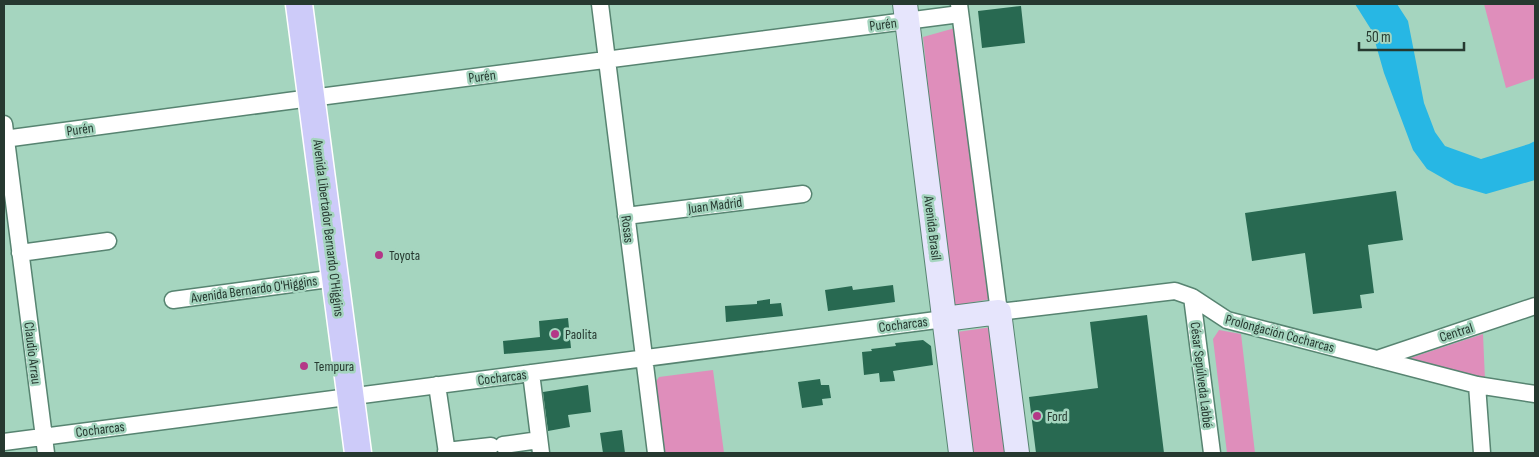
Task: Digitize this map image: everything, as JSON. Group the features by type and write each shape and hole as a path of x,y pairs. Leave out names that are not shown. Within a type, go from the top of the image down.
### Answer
{"main road":[{"name":"Avenida Libertador Bernardo O'Higgins","path":"299,4 358,453"},
{"name":"Avenida Brasil","path":"906,12 961,453"},
{"name":"Cocharcas","path":"944,319 999,312"},
{"path":"999,312 1017,453"}],"street":[{"name":"Rosas","path":"600,4 656,453"},
{"name":"Purén","path":"4,134 312,98 607,59 906,12 960,9"},
{"path":"960,9 999,312"},
{"name":"Claudio Arrau","path":"4,134 45,445"},
{"name":"Juan Madrid","path":"626,216 803,194"},
{"path":"20,253 108,241"},
{"name":"Avenida Bernardo O'Higgins","path":"173,300 336,278"},
{"name":"Prolongación Cocharcas","path":"999,312 1175,290 1192,297 1227,320 1477,385 1535,394"},
{"name":"César Sepúlveda Labbé","path":"1192,297 1212,453"},
{"name":"Central","path":"1377,358 1535,306"},
{"name":"Cocharcas","path":"4,442 45,445 351,396 944,319"},
{"path":"437,385 447,452 497,445 540,447 531,373"},
{"path":"1477,385 1482,453"}],"shaded area":[{"path":"1484,4 1535,4 1535,78 1506,88"},
{"path":"955,28 991,299 951,306 923,37"},
{"path":"992,327 1007,453 972,453 957,332"},
{"path":"1219,330 1241,334 1255,453 1227,453 1213,339"},
{"path":"1483,334 1485,380 1407,359"},
{"path":"713,370 724,453 663,453 655,383 659,377"}],"water":[{"path":"1355,4 1397,4 1408,21 1424,103 1435,132 1445,146 1481,159 1535,141 1535,180 1486,194 1455,185 1427,169 1413,150 1384,73 1372,31"}],"building":[{"path":"1021,6 1025,43 982,48 978,11"},
{"path":"1396,191 1403,240 1368,245 1374,293 1360,295 1362,308 1313,314 1305,253 1252,261 1245,213"},
{"path":"893,285 895,302 828,311 825,290 852,286 853,290"},
{"path":"770,299 770,304 781,303 783,316 726,322 725,306 757,304 757,301"},
{"path":"1147,315 1164,453 1036,453 1029,397 1098,388 1090,322"},
{"name":"Paolita","path":"568,318 571,348 504,354 503,341 540,337 539,321"},
{"path":"923,340 931,346 933,365 893,371 895,381 880,382 879,373 864,375 862,352 896,346 895,343"},
{"path":"820,379 821,385 829,385 831,398 822,399 823,405 802,408 798,382"},
{"path":"588,385 591,412 568,415 570,427 548,431 543,392"},
{"path":"622,430 625,453 603,453 600,433"}],"place":[{"name":"Toyota","path":"379,255"},
{"name":"Paolita","path":"555,334"},
{"name":"Tempura","path":"304,366"},
{"name":"Ford","path":"1037,416"}]}
